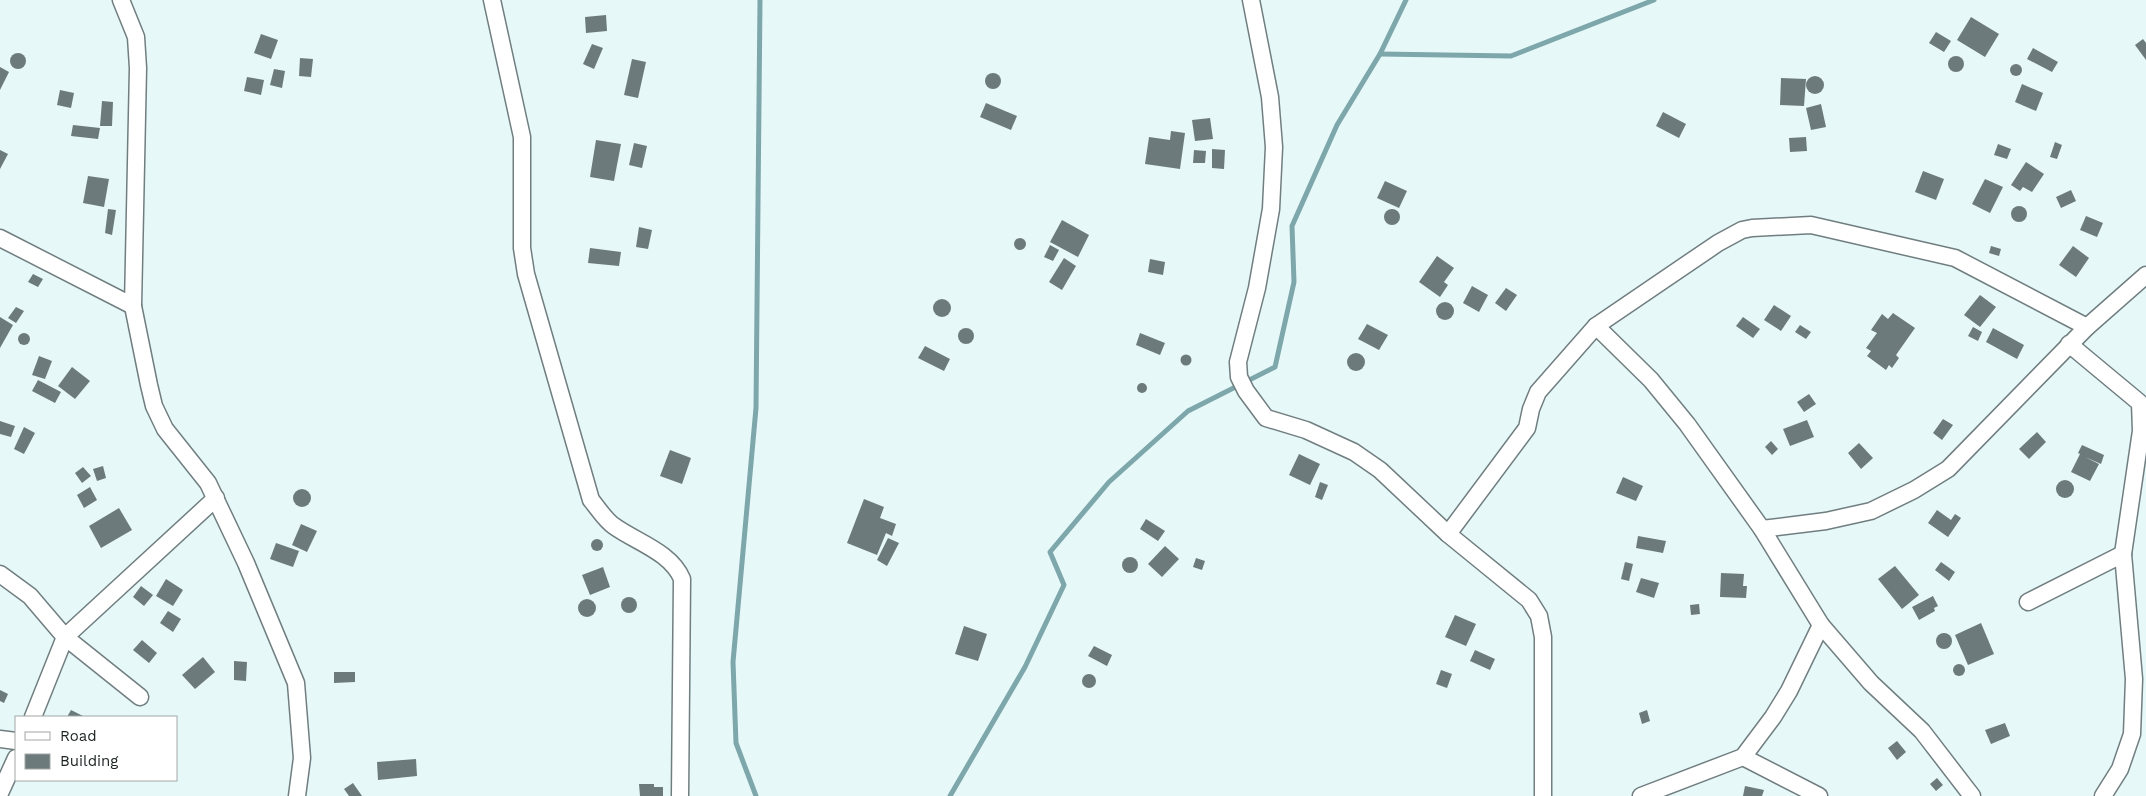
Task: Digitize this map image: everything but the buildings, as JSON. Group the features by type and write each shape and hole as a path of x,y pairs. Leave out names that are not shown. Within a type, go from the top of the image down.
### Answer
{"street":[{"path":"121,0 136,37 138,68 133,306 154,406 165,429 208,482 253,581 296,683 302,758 297,796"},
{"path":"492,0 522,137 522,248 526,274 591,500 612,525 666,558 678,568 682,579 680,796"},
{"path":"1251,0 1270,97 1274,147 1270,209 1257,288 1238,362 1239,377 1246,391 1266,418 1306,430 1354,452 1380,470 1448,534 1529,600 1539,616 1543,637 1543,796"},
{"path":"1448,534 1527,428 1531,409 1538,392 1596,326 1732,234 1752,228 1811,225 1955,258 2086,327"},
{"path":"0,238 133,306"},
{"path":"1762,530 1826,521 1870,511 1914,490 1948,469 2086,327 2146,275"},
{"path":"1596,326 1651,380 1687,424 1762,530 1822,625 1871,684 1922,731 1972,796"},
{"path":"2069,344 2143,404 2141,431 2123,554 2134,678 2132,734 2120,768 2103,796"},
{"path":"33,716 65,637 216,498"},
{"path":"2028,602 2123,554"},
{"path":"0,574 30,596 65,637 140,698"},
{"path":"1641,796 1743,757 1773,717 1789,691 1822,625"},
{"path":"0,739 15,741"},
{"path":"1743,757 1819,796"},
{"path":"0,793 15,760"}],"waterway":[{"path":"756,796 736,743 733,662 756,408 760,0"},
{"path":"950,796 1025,667 1064,585 1050,552 1109,482 1188,411 1275,367 1294,282 1292,226 1337,125 1380,54 1406,0"},
{"path":"1380,54 1511,56 1654,0"}]}
